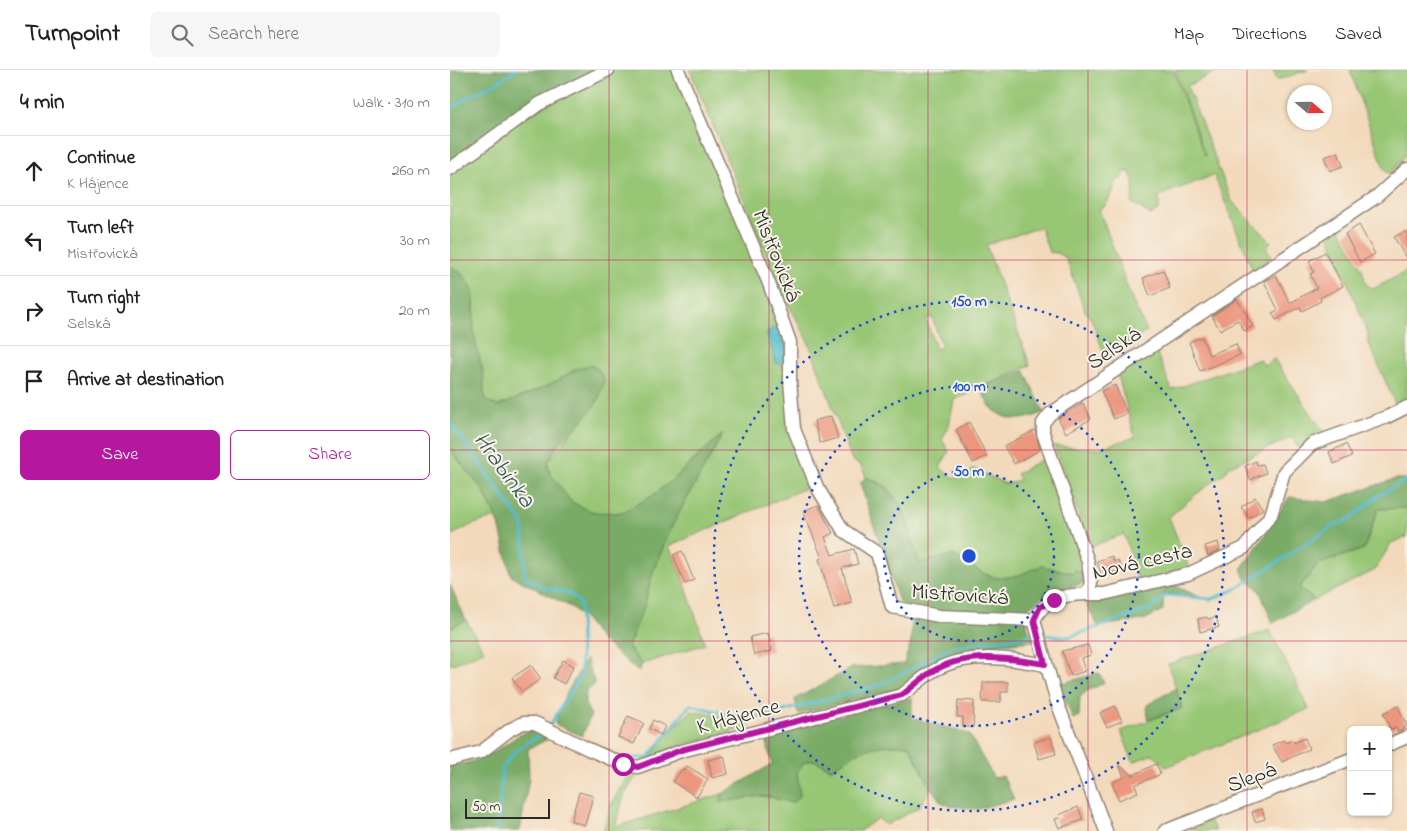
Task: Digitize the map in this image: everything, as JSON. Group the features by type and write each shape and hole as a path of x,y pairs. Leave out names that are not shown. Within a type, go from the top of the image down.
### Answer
{"street":[{"path":"450,169 539,104 608,70"},
{"name":"Mistřovická","path":"678,70 768,281 790,342 790,380 794,428 817,487 844,530 877,553 892,608 1036,629"},
{"name":"Selská","path":"1086,594 1091,584 1088,562 1043,433 1043,423 1050,414 1376,197 1407,169"},
{"name":"Nová cesta","path":"1086,594 1104,594 1188,574 1244,548 1271,515 1284,472 1312,444 1387,417 1407,407"},
{"path":"1086,594 1054,600 1040,607 1036,629 1045,664 1106,831"},
{"name":"K Hájence","path":"450,760 481,752 511,729 523,723 535,723 623,764 638,767 681,750 902,695 931,673 945,666 970,659 997,658 1045,664"},
{"path":"1392,743 1407,737"},
{"name":"Slepá","path":"1165,831 1347,761"}],"green space":[{"path":"454,70 599,70 450,166 450,72"},
{"path":"614,70 673,70 766,285 787,356 810,486 669,546 685,584 705,644 642,664 628,647 645,604 653,571 673,524 722,435 663,489 646,501 628,510 610,513 591,511 576,504 568,498 555,481 550,472 548,462 599,399 604,378 578,368 549,385 504,404 498,406 489,402 484,394 483,378 476,352 472,288 460,273 450,266 450,172 525,116"},
{"path":"690,70 1173,70 1205,156 1175,70 1220,70 1187,86 1231,200 1271,242 1266,247 1272,257 1253,271 1214,175 1159,196 1159,210 1151,215 1132,203 1134,182 1129,171 1124,173 1122,178 1117,180 1105,206 1099,209 1132,300 1147,331 1106,358 1091,319 1085,311 1066,258 1057,253 1049,252 1040,227 986,245 1030,365 954,400 949,425 942,440 949,451 940,468 954,478 965,475 974,469 1006,484 1020,480 1016,474 1044,458 1077,545 1078,564 1073,573 1041,566 1017,576 997,578 982,573 953,555 919,563 903,509 880,483 866,477 861,466 852,460 807,338 783,295","holes":["932,317 942,347 936,349 926,319"]},
{"path":"1273,70 1308,70 1277,80"},
{"path":"1350,70 1407,70 1407,153 1390,174 1385,171"},
{"path":"1340,229 1362,269 1366,284 1373,289 1407,271 1407,403 1397,408 1368,341 1368,333 1329,236"},
{"path":"450,266 461,273 472,289 475,338 483,376 484,395 489,402 498,406 504,404 549,385 578,368 591,365 598,369 604,378 596,403 563,441 548,462 548,470 571,502 593,512 621,513 652,496 680,474 723,434 673,524 653,571 645,604 628,647 642,664 639,672 602,641 583,617 571,607 511,576 499,524 483,490 450,450"},
{"path":"1155,349 1172,390 1260,359 1264,366 1274,359 1325,434 1297,447 1292,437 1228,467 1227,471 1169,517 1190,570 1139,583 1124,534 1090,547 1054,446 1096,449 1135,437 1118,376"},
{"path":"1024,370 1044,412 1024,419 1006,417 991,407 985,399 981,388"},
{"path":"450,450 483,490 496,517 471,525 450,536"},
{"path":"866,477 887,487 903,509 919,563 953,555 982,573 997,578 1017,576 1041,566 1073,573 1076,570 1084,572 1083,583 1043,596 1028,608 1027,626 1033,641 1000,644 933,663 903,688 798,714 795,699 852,668 904,664 911,642 912,609 899,602 860,483"},
{"path":"1395,479 1407,479 1407,508 1378,509 1364,549 1318,564 1299,588 1314,600 1273,623 1259,590 1245,578 1241,569 1289,497 1326,502"},
{"path":"1407,508 1407,537 1391,543 1375,570 1314,600 1299,588 1318,564 1364,549 1378,509"},
{"path":"1171,584 1200,597 1164,593 1163,610 1144,620 1098,626 1087,606 1092,600"},
{"path":"450,585 466,620 450,628"},
{"path":"466,620 484,651 450,665 450,628"},
{"path":"1270,630 1309,709 1166,767 1153,754 1133,762 1121,731 1182,708 1168,664"},
{"path":"586,659 595,684 586,692 585,704 591,715 582,736 555,724 562,702"},
{"path":"1099,673 1104,683 1087,691 1080,697 1079,716 1073,719 1059,684"},
{"path":"1176,688 1182,708 1148,720 1147,705"},
{"path":"912,698 912,718 969,734 994,778 1003,776 1014,799 978,809 951,806 941,802 931,788 909,745 896,745 876,747 860,752 832,769 814,760 804,762 797,773 800,796 792,803 761,796 721,802 722,794 772,764 764,734"},
{"path":"691,711 747,721 749,727 678,746 650,759 671,730"},
{"path":"532,730 550,738 528,749 529,778 520,831 450,831 450,766 488,756 518,736"},
{"path":"877,745 909,745 931,788 919,807 886,825 878,818 860,831 603,831 611,805 629,772 639,772 624,795 615,827 722,794 721,802 761,796 780,800 800,796 797,773 804,762 814,760 832,769 855,752"},
{"path":"1210,821 1216,831 1191,831"}],"water":[{"path":"773,328 780,329 785,342 786,351 781,364 776,363 767,333"}],"building":[{"path":"1338,152 1343,166 1330,171 1324,157"},
{"path":"1359,225 1375,254 1360,262 1345,234"},
{"path":"1407,231 1407,260 1394,237"},
{"path":"1325,252 1343,286 1320,298 1321,301 1302,311 1300,307 1276,320 1272,313 1278,310 1264,281 1276,275 1290,303 1317,288 1310,274 1314,272 1309,261"},
{"path":"1163,270 1170,288 1150,296 1143,278"},
{"path":"1237,299 1253,326 1244,331 1238,320 1220,330 1212,316"},
{"path":"1202,337 1209,355 1236,344 1240,355 1200,371 1189,342"},
{"path":"1115,385 1127,413 1114,419 1101,391"},
{"path":"1083,403 1091,419 1066,433 1058,418"},
{"path":"831,416 838,438 820,443 814,421"},
{"path":"969,422 987,456 973,463 956,430"},
{"path":"1035,430 1040,450 1014,464 1004,446"},
{"path":"1346,444 1352,456 1334,464 1329,452"},
{"path":"1256,461 1257,465 1263,464 1266,473 1250,480 1245,466"},
{"path":"1255,497 1263,509 1249,518 1241,507"},
{"path":"818,505 833,533 825,537 832,555 854,549 858,564 842,568 852,603 834,608 819,559 822,558 803,511"},
{"path":"1218,542 1220,550 1208,556 1205,546"},
{"path":"682,551 694,580 685,584 673,555"},
{"path":"1112,556 1114,562 1118,560 1121,570 1102,577 1097,561"},
{"path":"1207,617 1208,619 1216,617 1219,627 1200,632 1198,619"},
{"path":"768,633 772,651 754,655 750,637"},
{"path":"1088,645 1091,655 1081,658 1085,671 1071,676 1062,651"},
{"path":"563,660 574,666 564,684 553,678"},
{"path":"531,665 541,679 522,692 512,678"},
{"path":"983,682 1008,682 1008,692 1001,692 1001,702 982,702"},
{"path":"958,700 974,701 973,727 963,727 963,717 957,717"},
{"path":"1115,706 1122,721 1107,727 1100,713"},
{"path":"1398,706 1407,726 1398,732 1396,727 1392,729 1392,726 1389,726 1383,713"},
{"path":"628,716 644,723 634,744 618,737"},
{"path":"653,720 665,726 661,735 649,729"},
{"path":"1051,737 1056,754 1039,759 1034,742"},
{"path":"1305,738 1309,749 1282,762 1272,745 1284,740 1285,743 1293,740 1294,743"},
{"path":"724,756 728,774 712,778 708,760"},
{"path":"1156,764 1161,774 1135,785 1138,792 1119,800 1112,783 1124,777 1119,765 1133,775"},
{"path":"687,766 708,779 697,797 673,782 682,769 684,771"},
{"path":"579,792 593,796 585,825 571,821"},
{"path":"1078,807 1083,820 1059,828 1055,819 1060,818 1059,815"},
{"path":"1262,809 1265,819 1255,822 1252,812"}],"waterway":[{"path":"450,111 457,104 515,70"},
{"name":"Hrabinka","path":"450,423 523,524 525,577 543,587 570,594 580,603 581,674 549,727"},
{"path":"1040,635 1069,637 1150,609 1167,595 1212,599 1236,589 1333,526 1350,519 1379,495 1407,480"},
{"path":"625,758 648,758 690,705 740,717 761,717 880,685 955,646 1034,635"},
{"name":"Hrabinka","path":"497,831 502,769 514,752 545,731"}],"route":[{"path":"623,764 638,767 681,750 902,695 931,673 945,666 970,659 997,658 1045,664 1034,620 1040,607 1054,600"}]}
